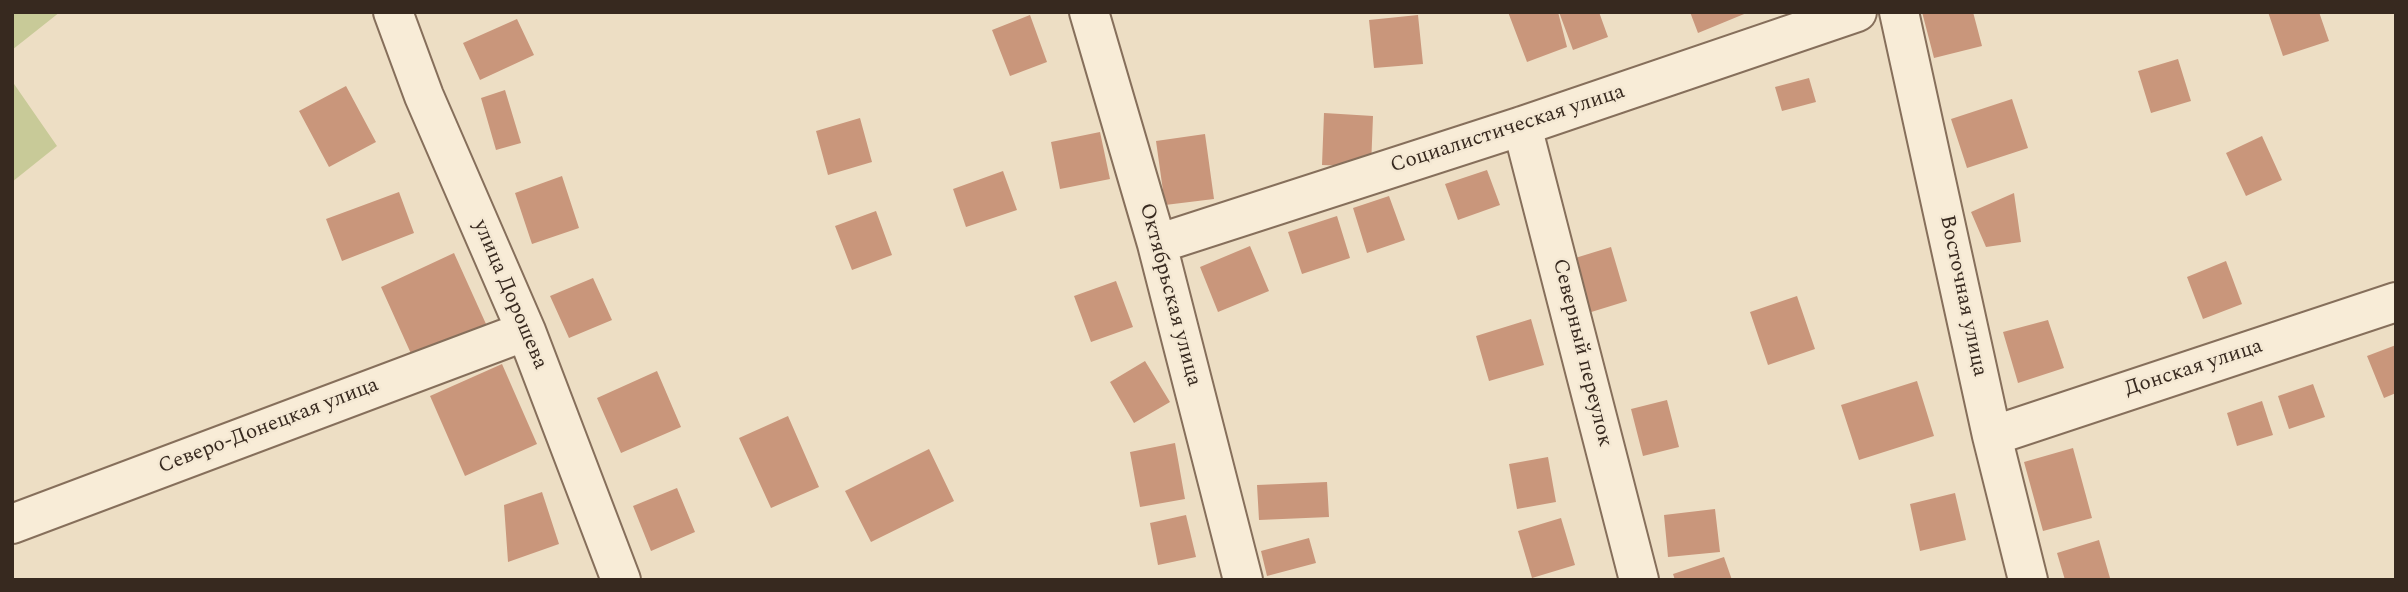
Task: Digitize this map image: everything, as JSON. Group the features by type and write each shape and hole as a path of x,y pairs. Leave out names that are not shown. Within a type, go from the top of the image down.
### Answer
{"street":[{"name":"улица Дорошева","path":"393,12 424,96 526,331 621,580"},
{"name":"Октябрьская улица","path":"1089,12 1157,244 1242,580"},
{"name":"Социалистическая улица","path":"1157,244 1522,126 1857,12"},
{"name":"Восточная улица","path":"1899,12 1992,436 2028,580"},
{"name":"Северный переулок","path":"1522,126 1639,580"},
{"name":"Донская улица","path":"1992,436 2396,302"},
{"name":"Северо-Донецкая улица","path":"12,524 526,331"}],"green space":[{"path":"12,12 60,12 12,50"},
{"path":"12,81 57,146 12,182"}],"building":[{"path":"1508,12 1558,12 1567,47 1527,62"},
{"path":"1559,12 1599,12 1608,37 1573,50"},
{"path":"1690,12 1749,12 1698,33"},
{"path":"1922,12 1973,12 1982,46 1934,58"},
{"path":"2268,12 2319,12 2329,41 2283,56"},
{"path":"1030,15 1047,62 1010,76 992,30"},
{"path":"1418,15 1423,64 1374,68 1369,20"},
{"path":"517,19 534,55 480,80 463,43"},
{"path":"2178,59 2191,101 2151,113 2138,71"},
{"path":"1809,78 1816,102 1782,111 1775,87"},
{"path":"346,86 376,142 329,167 299,111"},
{"path":"505,90 521,143 496,150 481,98"},
{"path":"2012,99 2028,148 1967,168 1951,119"},
{"path":"1324,113 1373,116 1371,167 1322,165"},
{"path":"860,118 872,162 828,175 816,131"},
{"path":"1100,132 1110,179 1060,189 1051,142"},
{"path":"1205,134 1214,199 1165,205 1156,141"},
{"path":"2262,136 2282,180 2246,196 2226,153"},
{"path":"1487,170 1500,205 1458,220 1445,184"},
{"path":"1003,171 1017,210 966,227 953,189"},
{"path":"562,176 579,228 532,244 515,193"},
{"path":"399,192 414,233 342,261 326,219"},
{"path":"2014,193 2021,242 1986,247 1971,212"},
{"path":"1389,196 1405,240 1367,253 1353,208"},
{"path":"876,211 892,255 852,270 835,226"},
{"path":"1337,216 1350,258 1302,274 1288,232"},
{"path":"1250,246 1269,291 1218,312 1200,267"},
{"path":"1611,247 1627,301 1588,313 1572,259"},
{"path":"454,253 486,324 413,358 381,287"},
{"path":"2226,261 2242,304 2203,319 2187,277"},
{"path":"593,278 612,320 569,338 550,296"},
{"path":"1116,281 1133,327 1091,342 1074,296"},
{"path":"1797,296 1815,349 1768,365 1750,312"},
{"path":"1531,319 1544,365 1489,381 1476,336"},
{"path":"2048,320 2064,368 2018,383 2003,332"},
{"path":"2396,345 2396,393 2384,398 2367,356"},
{"path":"1145,361 1170,402 1134,423 1110,382"},
{"path":"502,364 537,444 465,476 430,396"},
{"path":"657,371 681,427 621,453 597,398"},
{"path":"1917,381 1934,436 1859,460 1841,405"},
{"path":"2313,384 2325,417 2289,429 2278,396"},
{"path":"1667,400 1679,447 1643,456 1631,409"},
{"path":"2262,401 2273,435 2237,446 2227,413"},
{"path":"788,416 819,487 771,508 739,438"},
{"path":"1175,443 1185,499 1140,507 1130,452"},
{"path":"2073,448 2092,518 2043,531 2024,462"},
{"path":"929,449 954,501 871,542 845,491"},
{"path":"1548,457 1556,502 1517,509 1509,464"},
{"path":"1327,482 1329,517 1259,520 1257,485"},
{"path":"677,488 695,532 651,551 633,506"},
{"path":"542,492 559,544 508,562 504,505"},
{"path":"1955,493 1966,540 1920,551 1910,504"},
{"path":"1715,509 1720,552 1668,557 1664,515"},
{"path":"1186,515 1196,557 1158,565 1150,523"},
{"path":"1561,518 1575,565 1532,578 1518,531"},
{"path":"1309,538 1316,563 1267,576 1261,551"},
{"path":"2099,540 2110,578 2065,580 2057,553"},
{"path":"1724,557 1732,580 1675,580 1673,574"}]}
